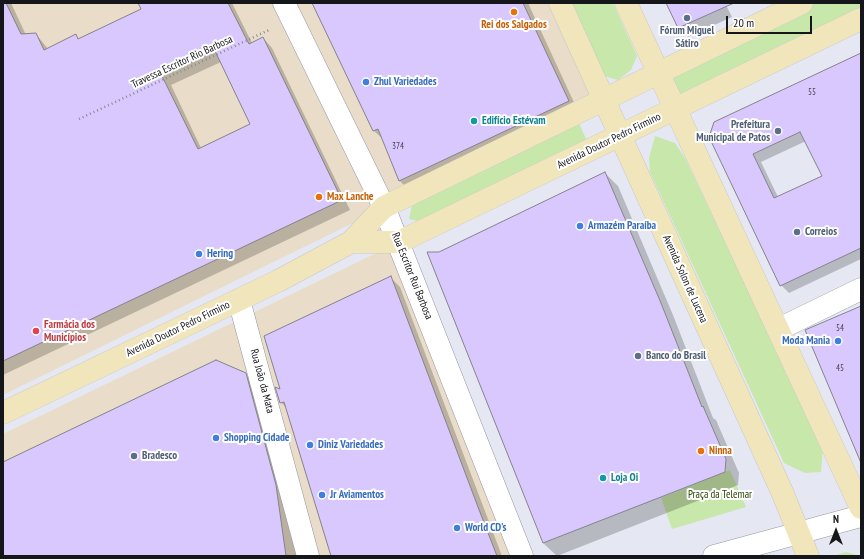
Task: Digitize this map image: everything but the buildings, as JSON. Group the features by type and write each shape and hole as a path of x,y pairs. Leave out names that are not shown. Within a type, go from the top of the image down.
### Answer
{"main road":[{"name":"Avenida Solon de Lucena","path":"560,3 605,99 620,136 800,533 808,556"},
{"path":"626,3 861,508"},
{"name":"Avenida Doutor Pedro Firmino","path":"3,413 239,300 351,242 384,207 802,3"},
{"name":"Avenida Doutor Pedro Firmino","path":"351,242 399,242 861,20"}],"street":[{"name":"Rua Escritor Rui Barbosa","path":"288,11 384,207 522,556"},
{"path":"779,329 861,289"},
{"name":"Rua João da Mata","path":"239,300 308,556"},
{"path":"714,556 861,516"}],"path":[{"name":"Travessa Escritor Rio Barbosa","path":"79,119 288,11"}],"shaded area":[{"path":"3,3 560,3 605,99 3,395"},
{"path":"399,242 522,556 3,556 3,434"}],"green space":[{"path":"568,3 613,3 637,56 631,70 618,80 601,75"},
{"path":"802,3 861,3 861,20 675,110 659,73"},
{"path":"579,123 587,141 422,222 409,219 412,205"},
{"path":"655,136 675,143 685,158 823,448 821,472 805,473 784,463 650,172 649,158"},
{"name":"Praça da Telemar","path":"730,470 746,507 672,529 661,498"},
{"path":"846,552 861,556 834,556"}],"place":[{"name":"Rei dos Salgados","path":"514,12"},
{"name":"Fórum Miguel Sátiro","path":"687,18"},
{"name":"Zhul Variedades","path":"366,82"},
{"name":"Edifício Estévam","path":"474,121"},
{"name":"Prefeitura Municipal de Patos","path":"778,131"},
{"name":"Max Lanche","path":"319,197"},
{"name":"Armazém Paraíba","path":"580,226"},
{"name":"Correios","path":"797,232"},
{"name":"Hering","path":"199,254"},
{"name":"Farmácia dos Municípios","path":"36,331"},
{"name":"Moda Mania","path":"838,341"},
{"name":"Banco do Brasil","path":"638,356"},
{"name":"Shopping Cidade","path":"216,438"},
{"name":"Diniz Variedades","path":"310,445"},
{"name":"Ninna","path":"701,451"},
{"name":"Bradesco","path":"134,456"},
{"name":"Loja Oi","path":"603,478"},
{"name":"Jr Aviamentos","path":"322,495"},
{"name":"World CD's","path":"457,528"}]}
